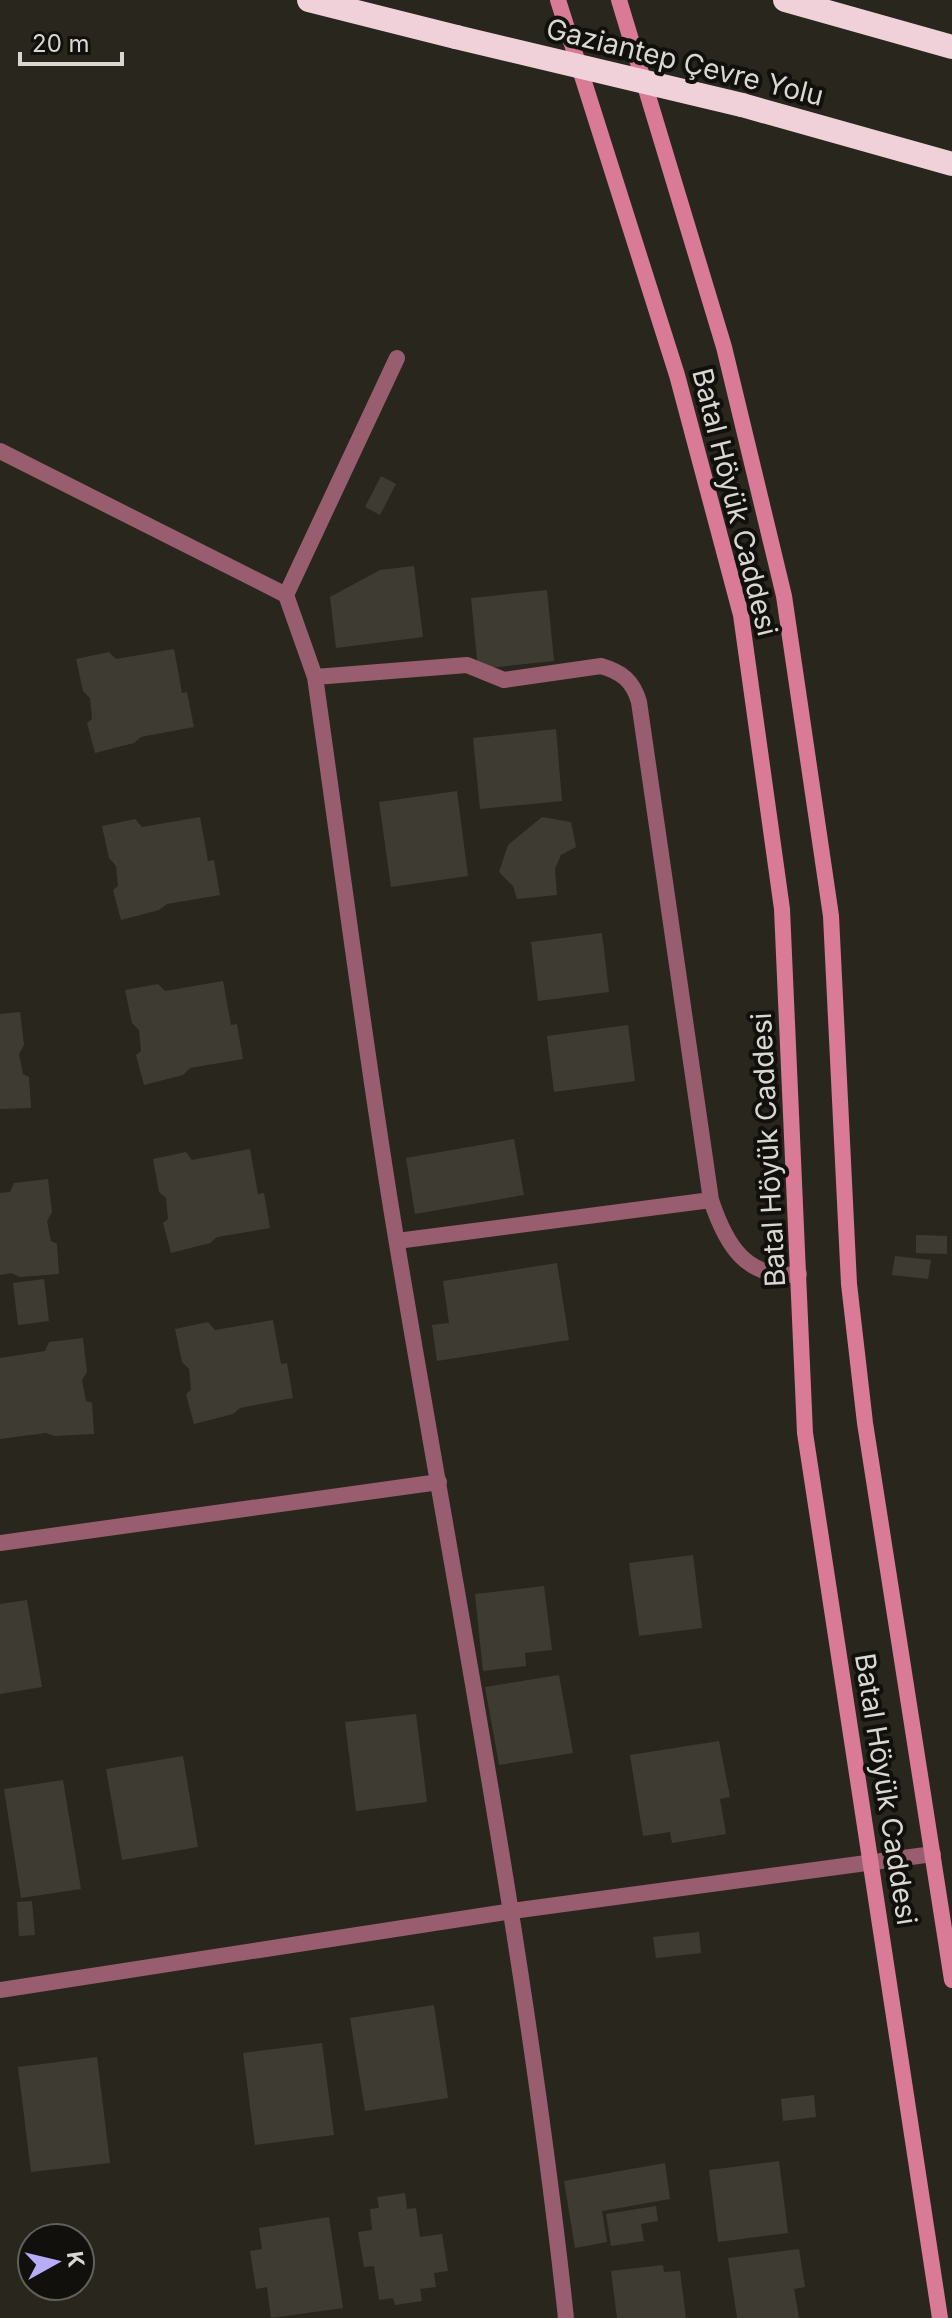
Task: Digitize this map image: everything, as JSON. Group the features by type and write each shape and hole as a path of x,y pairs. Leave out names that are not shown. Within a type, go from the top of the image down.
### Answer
{"highway":[{"name":"Gaziantep Çevre Yolu","path":"309,0 742,105 952,164"},
{"path":"785,0 952,47"}],"main road":[{"name":"Batal Höyük Caddesi","path":"558,0 677,375 741,615 782,909 805,1433 940,2318"},
{"name":"Batal Höyük Caddesi","path":"619,0 724,347 784,596 831,916 849,1284 865,1423 952,1980"}],"street":[{"path":"286,595 397,358"},
{"path":"0,451 286,595 315,677 397,1241 512,1911 566,2318"},
{"path":"315,677 467,665 504,680 601,666 614,670 631,684 639,702 711,1200 718,1222 739,1257 753,1267 770,1273 799,1274"},
{"path":"397,1241 711,1200"},
{"path":"0,1543 439,1482"},
{"path":"0,1990 512,1911 933,1854"}],"building":[{"path":"381,476 396,484 380,515 365,507"},
{"path":"414,566 423,637 336,648 330,597 380,570"},
{"path":"547,590 554,661 478,669 471,598"},
{"path":"174,649 182,693 187,692 194,727 141,737 134,743 95,753 87,723 92,719 90,698 83,691 76,659 109,652 116,659"},
{"path":"556,729 562,801 480,809 473,738"},
{"path":"457,791 468,876 391,887 379,802"},
{"path":"200,817 208,861 214,860 220,895 167,904 159,910 121,920 113,890 118,886 116,866 109,858 102,826 135,819 142,827"},
{"path":"542,817 571,822 576,847 561,855 555,869 557,895 517,899 513,886 499,872 508,845"},
{"path":"602,933 609,992 538,1001 531,942"},
{"path":"223,981 231,1025 237,1024 243,1059 190,1068 183,1075 144,1085 136,1055 141,1051 139,1030 132,1023 125,990 158,984 165,991"},
{"path":"20,1012 24,1045 19,1054 23,1074 29,1077 31,1108 0,1109 0,1014"},
{"path":"628,1025 635,1081 554,1092 547,1036"},
{"path":"514,1139 524,1195 415,1214 406,1158"},
{"path":"250,1149 258,1194 264,1193 270,1228 217,1237 210,1243 171,1253 163,1223 168,1219 166,1198 159,1192 153,1159 186,1152 192,1160"},
{"path":"48,1179 52,1212 47,1221 51,1241 57,1244 59,1274 0,1275 0,1193 10,1192 14,1183"},
{"path":"916,1235 947,1236 947,1254 916,1253"},
{"path":"895,1256 931,1260 928,1279 892,1275"},
{"path":"557,1263 569,1340 437,1361 432,1325 449,1323 443,1281"},
{"path":"44,1279 49,1321 18,1325 13,1283"},
{"path":"273,1320 281,1364 287,1363 293,1398 240,1408 233,1414 194,1424 186,1394 191,1390 189,1369 182,1362 175,1329 208,1322 215,1330"},
{"path":"83,1338 87,1372 82,1380 86,1401 92,1403 94,1434 55,1436 46,1433 0,1439 0,1358 45,1351 49,1342"},
{"path":"693,1555 702,1628 639,1636 629,1563"},
{"path":"544,1586 552,1650 525,1653 526,1666 483,1671 475,1594"},
{"path":"27,1600 42,1687 0,1694 0,1604"},
{"path":"559,1675 573,1753 499,1765 485,1687"},
{"path":"416,1714 427,1802 356,1811 345,1722"},
{"path":"719,1741 730,1797 720,1799 726,1834 672,1843 670,1832 643,1836 630,1755"},
{"path":"183,1756 198,1847 122,1860 106,1769"},
{"path":"63,1780 81,1889 21,1898 4,1789"},
{"path":"32,1901 35,1935 19,1936 17,1902"},
{"path":"699,1932 701,1953 656,1958 653,1937"},
{"path":"434,2005 448,2098 365,2111 350,2018"},
{"path":"322,2043 334,2135 255,2145 243,2053"},
{"path":"97,2057 110,2163 31,2172 18,2067"},
{"path":"814,2095 816,2117 783,2121 781,2099"},
{"path":"779,2161 788,2233 718,2242 709,2170"},
{"path":"665,2163 670,2199 602,2211 607,2242 575,2248 564,2181"},
{"path":"405,2193 407,2209 416,2208 420,2237 442,2234 448,2271 434,2273 436,2287 420,2289 422,2301 395,2305 393,2298 379,2300 374,2266 364,2267 358,2232 372,2230 370,2209 379,2208 377,2197"},
{"path":"656,2206 658,2221 641,2224 644,2241 611,2246 606,2214"},
{"path":"329,2217 343,2308 271,2318 267,2287 256,2289 250,2251 262,2249 259,2228"},
{"path":"799,2249 805,2287 794,2289 799,2318 737,2318 728,2258"},
{"path":"663,2265 664,2272 680,2271 686,2318 617,2318 611,2271"}]}
